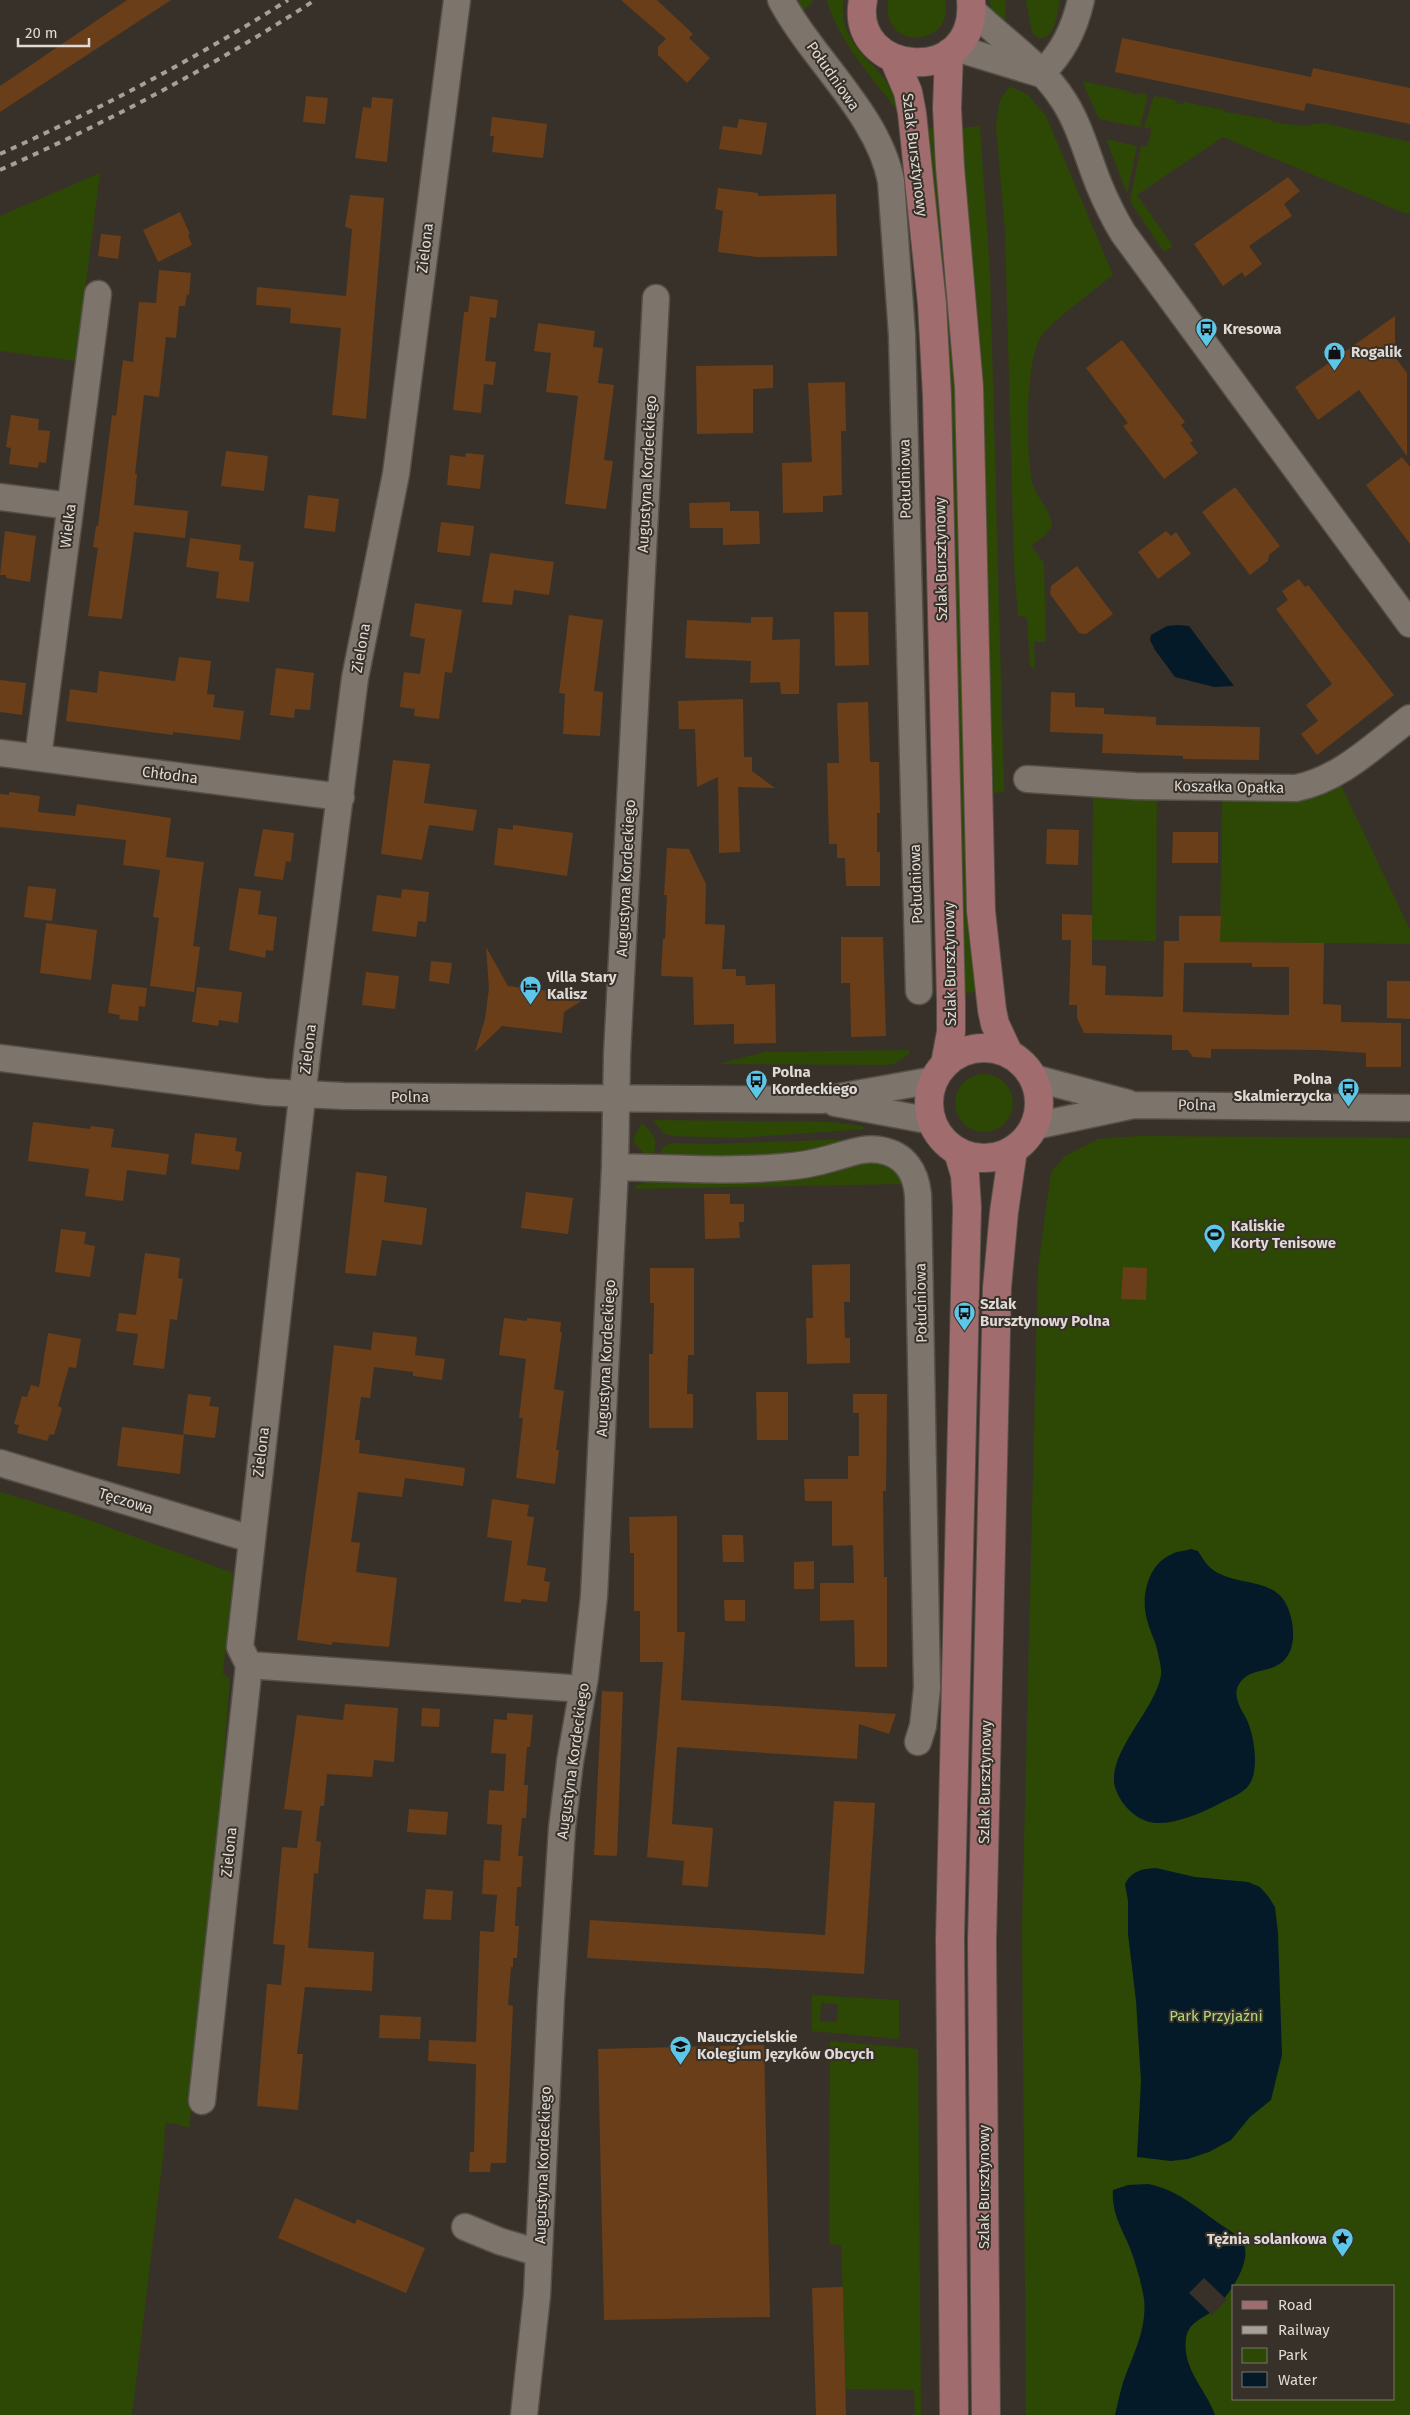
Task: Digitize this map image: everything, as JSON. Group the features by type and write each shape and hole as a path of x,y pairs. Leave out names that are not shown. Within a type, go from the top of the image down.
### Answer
{"main road":[{"path":"863,0 864,21 869,36 879,49 906,63 922,64 936,60 952,51 964,37 970,23 972,5"},
{"name":"Szlak Bursztynowy","path":"952,51 947,108 950,167 969,387 981,911 992,1010 1000,1038 1008,1052"},
{"name":"Szlak Bursztynowy","path":"894,58 908,92 912,113 932,304 937,396 951,1003 951,1032 939,1072"},
{"path":"992,1047 1008,1052 1019,1059 1034,1078 1039,1093 1040,1109 1035,1126 1014,1150 1000,1156 972,1157 958,1152 947,1144 932,1121 929,1108 930,1094 939,1072 959,1053 975,1048 992,1047"},
{"name":"Szlak Bursztynowy","path":"986,2415 982,1886 997,1288 1004,1212 1014,1150"},
{"path":"954,2415 950,1938 967,1207 965,1175 958,1152"}],"street":[{"name":"Zielona","path":"202,2101 249,1665 240,1647 302,1095 362,637 396,474 457,0"},
{"name":"Południowa","path":"781,0 871,129 888,163 891,181 902,335 919,991"},
{"path":"1041,74 1063,49 1071,36 1081,0"},
{"path":"972,5 988,26 1015,46 1065,102 1099,186 1123,233 1410,624"},
{"path":"952,51 1041,74"},
{"name":"Wielka","path":"38,757 98,294"},
{"name":"Augustyna Kordeckiego","path":"524,2415 533,2345 540,2252 551,1998 562,1828 570,1762 583,1689 594,1596 656,298"},
{"path":"0,497 70,506"},
{"name":"Koszałka Opałka","path":"1027,779 1135,786 1296,788 1312,785 1341,771 1410,718"},
{"name":"Chłodna","path":"0,752 340,797"},
{"name":"Polna","path":"0,1058 302,1095 822,1100 932,1121"},
{"name":"Polna","path":"822,1100 939,1072"},
{"name":"Polna","path":"1034,1078 1134,1105"},
{"name":"Polna","path":"1035,1126 1134,1105 1410,1108"},
{"name":"Południowa","path":"615,1167 782,1167 817,1162 865,1149 880,1150 894,1154 904,1160 912,1170 918,1195 927,1630 926,1710 918,1742"},
{"name":"Tęczowa","path":"0,1463 251,1538"},
{"path":"249,1665 583,1689"},
{"path":"466,2227 499,2241 540,2252"}],"green space":[{"path":"796,0 812,0 813,2 803,11"},
{"path":"827,0 843,0 843,16 846,29 859,50 885,79 899,109 897,110 856,58 839,30"},
{"path":"888,0 945,0 945,15 940,27 930,34 918,38 906,36 896,29 889,17"},
{"path":"989,0 1006,0 1005,29 993,14"},
{"path":"1026,0 1060,0 1055,25 1049,35 1044,38 1038,38 1032,32"},
{"path":"1082,81 1129,91 1129,93 1137,95 1138,93 1146,94 1147,98 1140,127 1099,119"},
{"path":"1010,86 1028,95 1046,116 1113,275 1064,313 1047,330 1041,337 1032,365 1028,408 1030,468 1034,487 1049,514 1052,526 1045,535 1031,546 1044,563 1046,642 1034,642 1035,670 1030,665 1027,617 1018,616 1014,564 1005,230 996,126 1000,100"},
{"path":"1154,96 1176,100 1176,103 1184,104 1184,102 1225,110 1225,112 1272,120 1272,122 1303,126 1323,123 1410,142 1410,213 1404,213 1223,137 1137,195 1173,246 1164,252 1130,201 1141,146 1147,147 1152,129 1144,127"},
{"path":"980,126 990,273 1004,792 994,793 991,754 986,485 978,319 959,128"},
{"path":"935,128 954,365 969,931 976,992 964,993 926,129"},
{"path":"1106,139 1137,146 1127,194"},
{"path":"100,173 76,361 0,351 0,216"},
{"path":"1341,785 1410,930 1410,944 1220,942 1222,797 1332,789"},
{"path":"1093,796 1157,796 1156,941 1092,940"},
{"path":"909,1050 909,1054 894,1064 887,1065 717,1064 765,1052"},
{"path":"978,1074 990,1074 1000,1078 1009,1087 1013,1109 1005,1124 990,1132 978,1132 968,1128 959,1119 955,1109 955,1097 959,1087 968,1078"},
{"path":"653,1120 832,1122 862,1126 865,1129 735,1138 673,1136 664,1133"},
{"path":"642,1123 652,1133 655,1140 654,1153 648,1157 635,1144 633,1138"},
{"name":"Park Przyjaźni","path":"1140,1136 1410,1138 1410,2415 1026,2415 1022,1927 1038,1268 1051,1172 1065,1156 1098,1139"},
{"path":"853,1139 805,1154 758,1158 660,1157 663,1147 670,1143 710,1144"},
{"path":"871,1160 892,1169 905,1184 635,1189 636,1185 644,1184 645,1180 783,1181 811,1177 847,1163"},
{"path":"0,1492 67,1512 233,1573 223,1674 230,1678 208,1960 189,2128 165,2123 164,2149 132,2415 0,2415"},
{"path":"812,1995 899,2000 899,2039 812,2031","holes":["821,2003 838,2004 837,2022 820,2021"]},
{"path":"830,2041 918,2049 921,2415 915,2415 914,2390 846,2389 841,2245 829,2244"}],"water":[{"path":"1167,626 1189,626 1234,686 1214,687 1175,677 1150,640 1151,635"},
{"path":"1191,1549 1198,1551 1214,1571 1228,1577 1270,1588 1278,1594 1285,1602 1292,1621 1292,1645 1290,1652 1281,1663 1245,1677 1238,1686 1236,1694 1238,1703 1249,1725 1255,1752 1254,1770 1249,1785 1239,1794 1195,1815 1171,1822 1148,1822 1136,1816 1122,1802 1116,1790 1114,1777 1123,1748 1150,1703 1161,1675 1156,1645 1146,1614 1145,1593 1147,1585 1154,1570 1165,1558 1176,1552"},
{"path":"1156,1868 1195,1877 1248,1882 1260,1887 1275,1907 1278,1933 1282,2055 1271,2100 1250,2117 1231,2140 1209,2152 1188,2159 1171,2161 1137,2157 1141,2081 1136,2001 1128,1934 1128,1901 1125,1884 1131,1876 1138,1872"},
{"path":"1148,2184 1176,2194 1231,2231 1243,2243 1245,2260 1236,2280 1217,2307 1189,2329 1186,2339 1186,2350 1191,2369 1215,2415 1115,2415 1123,2384 1140,2335 1144,2314 1142,2287 1136,2264 1115,2213 1113,2198 1113,2190 1128,2185"}],"pier":[{"path":"1204,2278 1227,2300 1212,2315 1189,2293"}],"building":[{"path":"127,0 171,0 0,112 0,86"},
{"path":"621,0 657,0 693,34 689,38 710,58 687,83 658,55 658,47 666,39"},
{"path":"1122,38 1311,77 1313,68 1410,88 1410,124 1306,103 1304,111 1115,72"},
{"path":"306,96 328,98 325,124 303,122"},
{"path":"372,97 393,99 387,162 355,158 363,107 371,108"},
{"path":"492,117 547,124 543,158 492,152 494,136 490,136"},
{"path":"739,119 767,123 762,155 719,149 723,126 737,128"},
{"path":"1288,177 1300,191 1284,204 1292,216 1249,246 1262,264 1245,277 1242,272 1223,286 1194,244"},
{"path":"718,188 758,193 758,196 836,194 837,256 757,257 718,252 723,211 715,209"},
{"path":"350,195 384,198 366,419 332,415 341,328 290,323 291,308 256,305 257,287 346,296 352,229 345,227"},
{"path":"180,212 190,234 188,235 192,245 158,262 143,230"},
{"path":"101,234 121,236 118,259 98,256"},
{"path":"159,270 191,273 189,295 187,294 185,306 179,306 176,338 166,337 159,397 144,395 135,474 137,474 134,505 188,511 185,538 134,532 122,619 88,616 98,548 93,547 96,526 98,526 112,415 116,416 123,360 133,362 139,302 156,303"},
{"path":"470,296 498,300 496,318 490,317 485,361 496,362 493,385 484,384 481,413 453,410 464,312 468,312"},
{"path":"1395,316 1395,357 1407,373 1407,456 1359,390 1318,420 1295,387"},
{"path":"538,323 595,331 593,347 603,348 598,383 614,385 604,460 613,461 606,509 565,504 578,396 546,392 551,353 534,351"},
{"path":"1122,340 1185,422 1181,425 1193,441 1190,443 1198,453 1164,479 1123,426 1128,423 1086,368"},
{"path":"773,365 773,388 753,389 753,433 697,434 696,366"},
{"path":"845,382 846,431 841,431 842,495 823,496 823,512 783,513 782,463 812,462 808,383"},
{"path":"11,415 39,419 38,430 50,431 46,463 39,462 38,468 9,464 11,448 6,447"},
{"path":"226,451 268,456 264,491 221,486"},
{"path":"466,453 484,455 480,489 447,485 450,455 465,457"},
{"path":"1402,457 1410,467 1410,544 1366,485"},
{"path":"1235,487 1280,546 1269,555 1268,561 1250,575 1202,512"},
{"path":"308,495 339,499 335,532 304,528"},
{"path":"730,502 730,511 759,511 760,544 723,545 723,528 690,528 689,503"},
{"path":"441,522 474,526 470,556 437,552"},
{"path":"5,531 36,536 30,582 6,578 6,575 0,575"},
{"path":"1166,531 1171,536 1176,532 1191,554 1158,579 1138,552"},
{"path":"190,538 241,545 239,560 254,562 249,602 216,598 219,572 186,567"},
{"path":"490,553 554,562 549,595 514,590 512,605 482,602"},
{"path":"1077,566 1113,614 1086,634 1079,633 1050,594 1051,586"},
{"path":"1299,579 1305,587 1308,585 1394,695 1317,755 1301,734 1318,721 1306,705 1332,684 1276,609 1288,600 1282,591"},
{"path":"415,603 462,610 452,673 445,672 439,719 414,716 415,709 400,707 404,672 420,674 425,639 410,636"},
{"path":"834,612 868,612 869,665 835,666"},
{"path":"569,615 603,620 594,691 603,692 600,736 563,734 565,694 559,693"},
{"path":"751,617 773,617 772,640 800,639 799,694 781,694 780,682 750,683 751,661 685,658 687,620 751,623"},
{"path":"179,657 211,661 207,694 215,695 213,707 244,711 240,740 173,732 173,735 66,721 70,689 97,693 99,671 175,681"},
{"path":"276,668 314,673 310,710 295,709 294,718 270,715"},
{"path":"0,680 26,683 22,715 0,712"},
{"path":"1051,692 1075,693 1075,707 1104,708 1104,714 1156,717 1156,725 1260,727 1259,760 1183,759 1183,756 1102,753 1103,734 1050,732"},
{"path":"743,699 744,757 752,757 752,771 775,788 738,787 740,852 719,853 718,777 697,787 695,729 679,729 678,701"},
{"path":"868,702 870,762 879,762 880,813 877,813 877,852 880,852 880,886 846,886 845,858 837,858 837,844 829,844 827,763 839,763 837,703"},
{"path":"393,760 430,764 424,803 477,810 473,831 429,825 422,860 381,854"},
{"path":"9,792 40,796 38,812 75,816 77,804 171,818 166,857 204,862 193,946 200,947 194,992 150,986 159,918 153,917 160,870 123,865 126,840 0,827 0,794 9,795"},
{"path":"513,825 573,833 567,876 494,865 498,828 513,830"},
{"path":"263,829 294,833 291,862 286,861 283,880 254,876"},
{"path":"1047,829 1079,830 1078,865 1046,864"},
{"path":"1173,832 1218,832 1218,863 1172,863"},
{"path":"667,848 689,849 706,884 705,924 725,925 722,969 736,969 736,976 745,976 746,985 775,984 776,1043 734,1044 734,1024 694,1025 693,977 661,976 663,939 665,939 667,895 664,895"},
{"path":"28,886 56,889 52,921 24,917"},
{"path":"239,888 261,891 258,914 277,917 273,951 266,950 265,958 229,950"},
{"path":"402,889 429,892 426,922 418,921 416,937 372,931 377,895 401,898"},
{"path":"1062,914 1092,915 1092,965 1106,966 1105,995 1163,997 1164,941 1179,941 1179,916 1221,916 1220,942 1324,943 1323,1004 1341,1005 1341,1022 1401,1023 1401,1067 1366,1067 1366,1053 1319,1050 1211,1049 1211,1058 1193,1057 1188,1050 1172,1050 1172,1035 1084,1033 1077,1018 1077,1005 1069,1005 1071,940 1062,940","holes":["1184,963 1252,963 1252,967 1289,967 1289,1015 1183,1012"]},
{"path":"46,923 97,930 91,980 40,973"},
{"path":"841,937 883,937 886,1036 851,1037 850,983 841,983"},
{"name":"Villa Stary Kalisz","path":"486,947 508,986 589,996 564,1012 562,1033 502,1026 475,1052 485,1019 489,988"},
{"path":"431,961 452,963 449,984 429,981"},
{"path":"366,972 399,976 395,1009 362,1005"},
{"path":"1387,981 1410,981 1410,1019 1387,1018"},
{"path":"112,984 147,988 145,1007 139,1006 138,1021 119,1019 120,1015 108,1013"},
{"path":"197,987 242,992 238,1023 219,1020 218,1026 192,1022"},
{"path":"33,1122 90,1129 91,1126 114,1129 111,1147 169,1154 166,1175 127,1170 123,1201 85,1196 89,1169 28,1161"},
{"path":"195,1133 237,1138 235,1151 242,1152 239,1170 191,1164"},
{"path":"356,1172 387,1176 384,1202 427,1208 422,1245 382,1240 376,1276 345,1273"},
{"path":"526,1192 573,1198 568,1234 521,1228"},
{"path":"704,1194 730,1194 730,1204 744,1204 744,1222 739,1222 740,1238 705,1239"},
{"path":"61,1229 86,1232 84,1244 95,1246 90,1277 55,1272"},
{"path":"145,1253 180,1258 178,1278 183,1279 177,1320 170,1319 164,1369 133,1365 138,1334 116,1331 119,1313 136,1315"},
{"path":"850,1264 850,1302 844,1302 845,1338 850,1338 850,1363 807,1364 806,1318 813,1318 812,1265"},
{"path":"1123,1267 1147,1268 1146,1300 1121,1299"},
{"path":"650,1268 694,1268 694,1355 688,1355 687,1394 693,1394 693,1428 649,1428 649,1354 653,1354 654,1303 650,1303"},
{"path":"504,1318 527,1321 527,1318 561,1322 560,1332 562,1332 554,1389 564,1391 556,1450 559,1450 555,1484 516,1478 523,1418 519,1418 526,1359 499,1355"},
{"path":"373,1332 417,1337 415,1355 445,1359 442,1380 413,1376 413,1372 374,1367 370,1398 361,1397 355,1440 360,1440 359,1453 465,1468 463,1486 405,1478 402,1497 358,1492 351,1542 360,1543 356,1572 397,1578 389,1647 332,1642 332,1645 297,1640 322,1454 334,1345 371,1350"},
{"path":"48,1333 81,1339 76,1368 69,1367 58,1406 62,1408 54,1435 50,1434 47,1441 17,1433 19,1425 14,1424 22,1396 27,1397 31,1385 39,1387"},
{"path":"756,1392 788,1392 788,1440 757,1440"},
{"path":"188,1394 211,1397 209,1406 219,1407 215,1438 183,1434"},
{"path":"853,1394 887,1394 886,1491 883,1491 884,1577 887,1577 887,1667 855,1667 854,1620 820,1621 820,1583 854,1583 853,1545 832,1546 832,1501 805,1501 804,1479 848,1479 848,1456 859,1456 859,1413 853,1413"},
{"path":"122,1427 184,1435 180,1474 117,1466"},
{"path":"492,1499 529,1505 527,1516 534,1517 527,1565 546,1568 544,1581 550,1582 547,1602 521,1599 521,1603 504,1601 512,1541 487,1537"},
{"path":"677,1516 677,1632 685,1632 681,1700 896,1714 889,1734 859,1724 857,1759 677,1747 672,1824 713,1828 708,1887 682,1885 684,1861 647,1857 663,1662 640,1662 640,1611 634,1611 634,1553 630,1553 629,1517"},
{"path":"722,1535 743,1535 744,1562 723,1562"},
{"path":"814,1561 814,1589 794,1589 794,1562"},
{"path":"724,1600 745,1600 745,1621 725,1621"},
{"path":"602,1691 623,1692 617,1855 615,1856 594,1855"},
{"path":"345,1704 398,1708 394,1762 374,1760 372,1777 327,1774 324,1806 320,1806 316,1841 321,1842 318,1874 314,1873 308,1948 374,1952 372,1991 305,1987 297,2054 303,2054 298,2110 257,2106 267,1984 281,1985 285,1945 273,1944 282,1847 297,1848 302,1811 284,1809 297,1715 343,1720"},
{"path":"422,1708 440,1709 439,1727 421,1726"},
{"path":"507,1713 533,1715 530,1747 527,1747 524,1785 528,1785 526,1818 522,1818 518,1856 523,1856 521,1887 517,1887 515,1926 519,1926 517,1958 513,1958 513,1967 511,1967 508,2005 513,2006 506,2163 491,2163 490,2172 469,2172 470,2152 474,2152 476,2064 428,2061 429,2040 476,2042 480,1931 494,1932 497,1895 482,1894 484,1860 500,1861 502,1825 487,1824 489,1790 504,1791 506,1754 491,1753 494,1719 507,1720"},
{"path":"834,1801 875,1803 864,1974 587,1958 590,1920 825,1935"},
{"path":"409,1809 448,1812 446,1835 407,1832"},
{"path":"426,1889 453,1891 451,1920 423,1919"},
{"path":"380,2015 421,2017 420,2039 379,2038"},
{"path":"764,2045 770,2317 604,2320 598,2049"},
{"path":"295,2198 355,2224 357,2219 425,2248 406,2293 278,2238"},
{"path":"843,2287 846,2415 816,2415 812,2288"}],"railway":[{"path":"0,154 147,82 218,43 288,0"},
{"path":"0,170 81,132 200,70 315,0"}],"place":[{"name":"Kresowa","path":"1207,348"},
{"name":"Rogalik","path":"1335,371"},
{"name":"Villa Stary Kalisz","path":"531,1005"},
{"name":"Polna Kordeckiego","path":"756,1100"},
{"name":"Polna Skalmierzycka","path":"1348,1107"},
{"name":"Kaliskie Korty Tenisowe","path":"1215,1254"},
{"name":"Szlak Bursztynowy Polna","path":"964,1332"},
{"name":"Nauczycielskie Kolegium Języków Obcych","path":"681,2065"},
{"name":"Tężnia solankowa","path":"1343,2258"}]}
